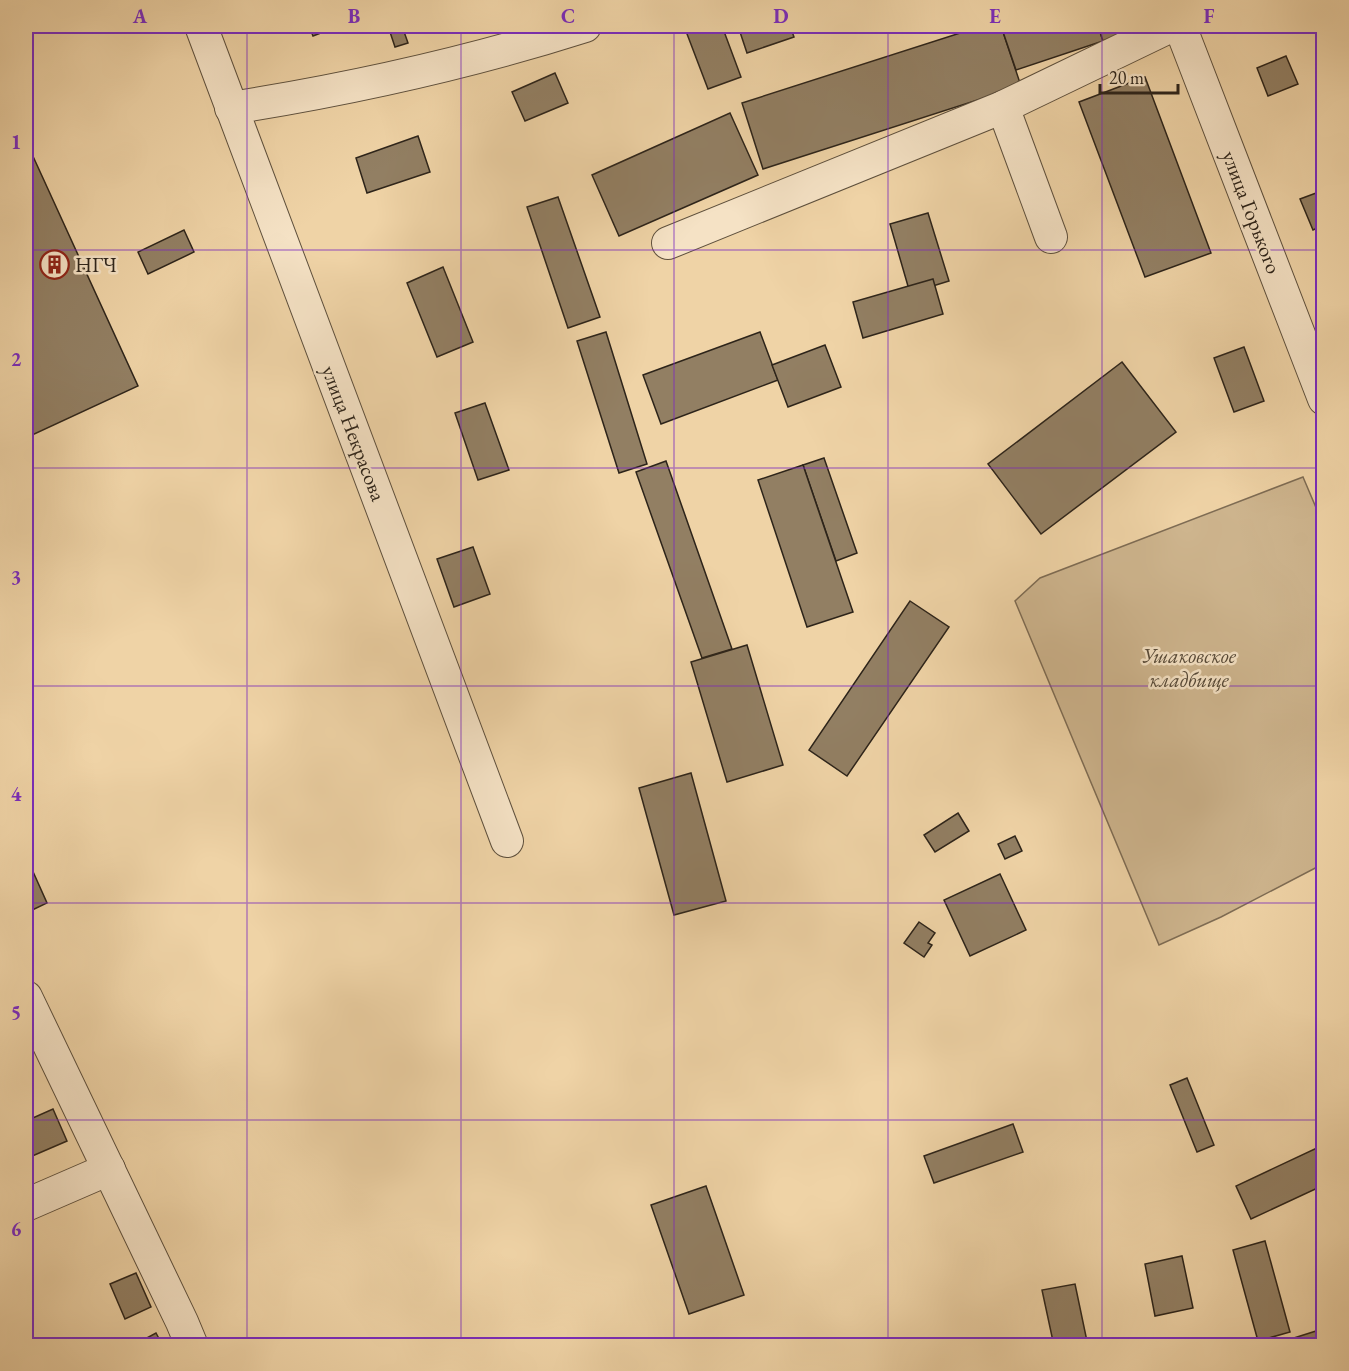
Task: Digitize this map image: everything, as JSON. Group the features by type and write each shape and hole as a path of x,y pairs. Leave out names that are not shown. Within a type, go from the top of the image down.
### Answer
{"street":[{"name":"улица Некрасова","path":"201,26 507,841"},
{"path":"231,108 326,93 405,76 585,26"},
{"path":"668,243 1003,107 1171,26"},
{"name":"улица Горького","path":"1180,26 1323,399"},
{"path":"1003,107 1051,237"},
{"path":"26,997 192,1346"},
{"path":"26,1205 109,1169"}],"green space":[{"name":"Ушаковское кладбище","path":"1303,477 1323,524 1323,864 1221,917 1159,945 1015,601 1040,578"}],"building":[{"path":"309,26 339,26 313,36"},
{"path":"388,26 402,26 408,43 395,47"},
{"path":"684,26 722,26 741,77 708,89"},
{"path":"738,26 790,26 794,37 747,53"},
{"path":"982,26 1001,26 1021,86 763,169 742,103"},
{"path":"1001,26 1098,26 1103,41 1016,70"},
{"path":"1098,26 1125,26 1127,33 1103,41"},
{"path":"1286,56 1298,84 1268,96 1257,68"},
{"path":"555,73 568,103 525,121 512,92"},
{"path":"1145,77 1211,253 1145,277 1079,102"},
{"path":"730,113 758,175 619,236 592,175"},
{"path":"418,136 430,172 367,193 356,158"},
{"name":"НГЧ","path":"26,141 138,386 30,436 26,425"},
{"path":"1324,190 1324,225 1313,230 1300,199"},
{"path":"558,197 600,317 568,328 527,207"},
{"path":"928,213 949,281 910,293 890,224"},
{"path":"184,230 194,252 148,274 138,252"},
{"path":"443,267 473,342 437,357 407,283"},
{"path":"933,279 943,314 863,338 853,302"},
{"path":"606,332 647,464 619,473 577,341"},
{"path":"760,332 778,380 661,424 643,375"},
{"path":"825,345 841,387 788,407 772,365"},
{"path":"1244,347 1264,401 1234,412 1214,358"},
{"path":"1122,362 1176,432 1041,534 988,464"},
{"path":"485,403 509,470 478,480 455,413"},
{"path":"824,458 857,553 836,561 803,465"},
{"path":"666,461 732,649 702,658 636,472"},
{"path":"803,465 853,612 807,627 758,480"},
{"path":"473,547 490,594 454,607 437,559"},
{"path":"910,601 949,627 847,776 809,750"},
{"path":"747,645 783,765 727,782 691,662"},
{"path":"691,773 726,901 674,915 639,788"},
{"path":"958,813 969,831 935,852 924,835"},
{"path":"1015,836 1022,851 1005,859 998,844"},
{"path":"26,856 47,903 26,913"},
{"path":"1000,874 1026,930 970,956 944,900"},
{"path":"919,922 935,933 928,943 932,945 924,957 904,943"},
{"path":"1187,1078 1214,1145 1197,1152 1170,1085"},
{"path":"53,1109 67,1141 30,1157 26,1147 26,1121"},
{"path":"1013,1124 1023,1152 934,1183 924,1156"},
{"path":"1319,1147 1324,1157 1324,1185 1251,1219 1236,1186"},
{"path":"706,1186 744,1295 689,1314 651,1205"},
{"path":"1265,1241 1290,1332 1258,1341 1233,1250"},
{"path":"1182,1256 1193,1308 1155,1316 1145,1264"},
{"path":"136,1273 151,1307 125,1319 110,1284"},
{"path":"1075,1284 1088,1346 1054,1346 1042,1290"},
{"path":"1316,1331 1320,1346 1276,1346 1275,1344"},
{"path":"156,1333 163,1346 132,1346"}],"place":[{"name":"НГЧ","path":"54,264"}]}
